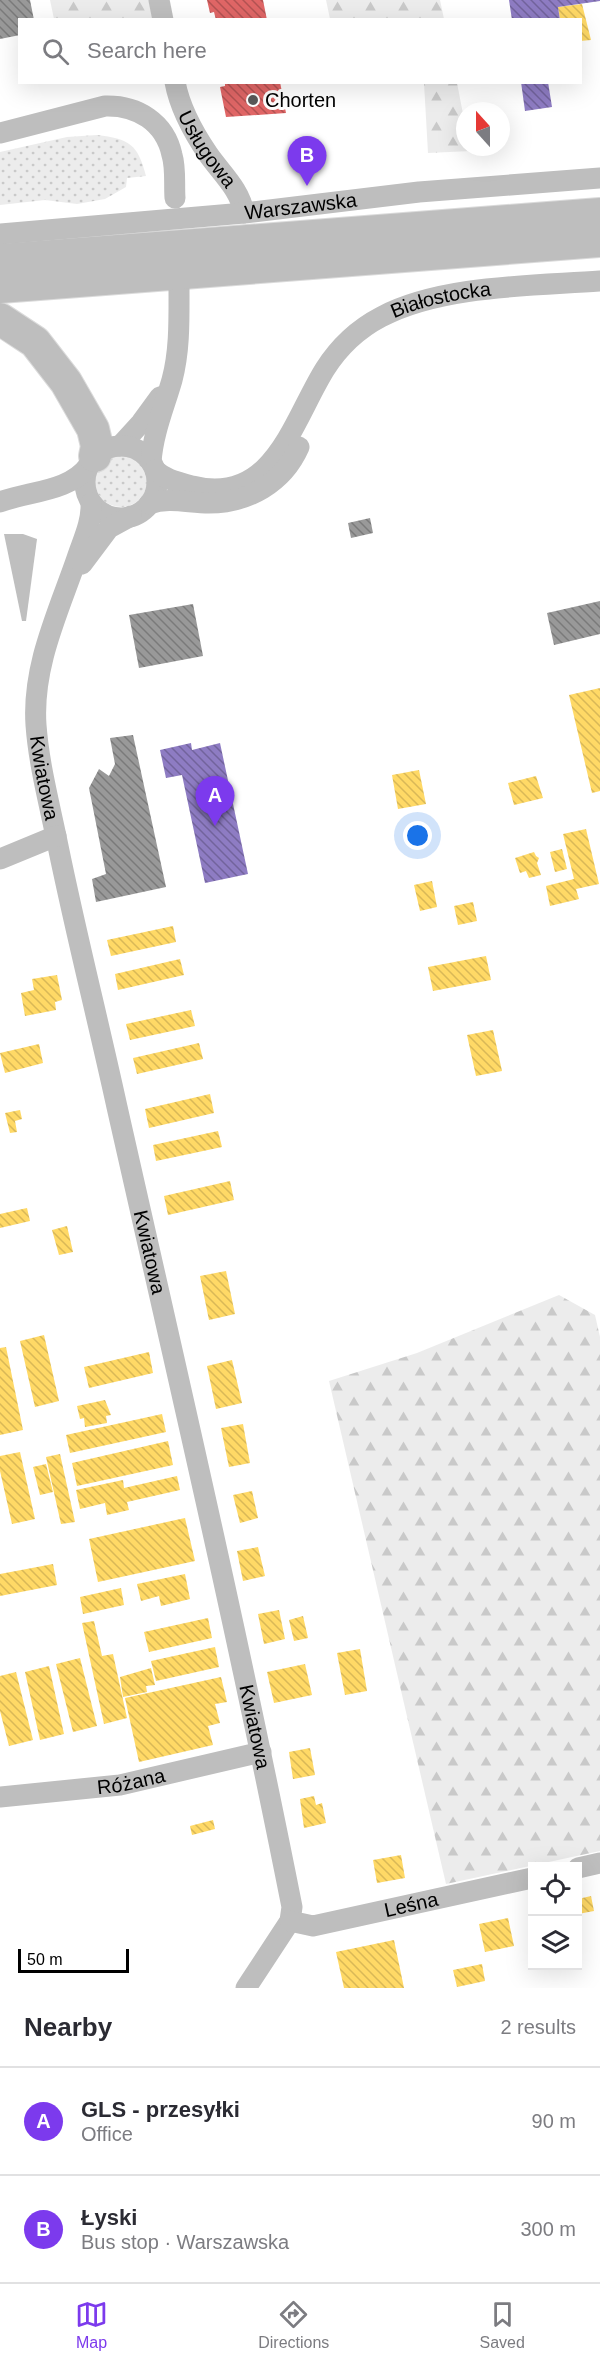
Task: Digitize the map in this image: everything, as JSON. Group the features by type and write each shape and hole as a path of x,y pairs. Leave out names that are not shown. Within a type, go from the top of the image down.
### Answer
{"highway":[{"path":"0,261 600,213"},
{"path":"0,287 600,241"},
{"path":"0,319 35,342 66,382 93,429 101,456"}],"street":[{"path":"159,0 163,18"},
{"name":"Usługowa","path":"176,84 184,114 207,152 239,194 244,213"},
{"path":"0,133 105,106 121,106 139,111 163,131 170,145 173,157 175,198"},
{"name":"Warszawska","path":"0,234 244,213 398,194 600,178"},
{"name":"Białostocka","path":"153,466 168,480 202,488 225,487 249,480 274,460 286,445 316,386 336,353 362,328 414,303 442,295 600,281"},
{"path":"37,491 72,494 90,501 106,515 125,517 141,509 156,488 153,466 155,432 172,379 179,329 179,287"},
{"path":"0,502 78,477 141,423 172,379"},
{"name":"Białostocka","path":"141,509 165,500 229,502 247,497 265,488 282,474 295,455 308,424 316,386"},
{"path":"90,501 85,482 101,456 137,450 153,466"},
{"name":"Kwiatowa","path":"90,501 87,528 45,644 35,707 39,747 56,836 261,1752 292,1906 290,1921"},
{"name":"Kwiatowa","path":"68,584 109,528 141,509"},
{"path":"0,859 56,836"},
{"name":"Różana","path":"0,1797 120,1785 261,1752"},
{"path":"582,1867 600,1863"},
{"name":"Leśna","path":"290,1921 313,1926 528,1879"},
{"path":"246,1988 290,1921"}],"green space":[{"path":"50,0 153,0 156,18 54,18"},
{"path":"326,0 440,0 444,18 330,18"},
{"path":"424,84 457,84 461,102 456,102 456,152 428,153"},
{"path":"97,135 124,141 131,145 143,165 146,176 127,178 126,187 105,199 77,204 45,200 0,205 0,152 67,137"},
{"path":"121,455 131,457 139,463 145,471 147,481 145,491 139,499 131,505 121,507 111,505 103,499 97,491 95,481 97,471 103,463 111,457"},
{"path":"559,1295 595,1315 600,1337 600,1851 549,1862 528,1862 528,1866 446,1884 329,1381 417,1353"}],"shaded area":[{"path":"4,534 23,534 37,539 26,621 22,621"}],"building: Homes":[{"path":"582,4 591,40 582,41 582,18 560,18 558,7"},
{"path":"600,688 600,791 592,793 569,695"},
{"path":"419,770 426,804 398,809 392,775"},
{"path":"536,776 543,798 514,805 508,783"},
{"path":"586,829 599,884 576,889 579,899 550,906 546,886 574,879 563,834"},
{"path":"562,849 567,869 555,872 550,852"},
{"path":"534,852 539,858 537,863 541,875 529,878 526,871 520,873 515,858"},
{"path":"432,881 437,907 420,911 414,885"},
{"path":"473,902 477,921 458,925 454,906"},
{"path":"173,926 176,942 111,956 107,940"},
{"path":"486,956 491,980 433,991 428,967"},
{"path":"180,959 184,975 118,990 115,974"},
{"path":"57,975 62,1000 55,1002 56,1010 25,1016 21,993 34,990 32,979"},
{"path":"191,1010 195,1026 130,1040 126,1024"},
{"path":"493,1030 502,1071 476,1076 467,1035"},
{"path":"199,1043 203,1059 137,1074 133,1058"},
{"path":"39,1044 43,1063 5,1073 0,1053"},
{"path":"210,1094 214,1113 149,1128 145,1109"},
{"path":"20,1110 22,1119 15,1121 17,1132 10,1133 5,1113"},
{"path":"218,1131 222,1147 156,1161 153,1145"},
{"path":"230,1181 234,1200 168,1215 164,1196"},
{"path":"27,1208 30,1221 0,1228 0,1214"},
{"path":"67,1226 73,1252 59,1255 52,1230"},
{"path":"226,1271 235,1314 209,1320 200,1276"},
{"path":"44,1335 59,1401 35,1407 20,1341"},
{"path":"6,1347 23,1430 0,1435 0,1348"},
{"path":"149,1352 153,1373 89,1388 84,1367"},
{"path":"232,1360 242,1403 216,1409 207,1366"},
{"path":"105,1400 111,1415 106,1416 107,1423 85,1427 84,1418 80,1419 77,1406"},
{"path":"162,1414 166,1432 70,1453 66,1435"},
{"path":"243,1424 250,1463 229,1467 221,1428"},
{"path":"168,1441 173,1465 77,1486 72,1463"},
{"path":"20,1452 35,1519 12,1524 0,1471 0,1456"},
{"path":"60,1454 75,1522 61,1524 46,1457"},
{"path":"46,1464 53,1492 40,1495 33,1467"},
{"path":"177,1476 180,1490 127,1502 129,1510 107,1515 105,1503 80,1509 76,1490 123,1480 124,1488"},
{"path":"252,1491 258,1518 240,1523 233,1495"},
{"path":"185,1518 195,1561 98,1582 89,1539"},
{"path":"258,1547 265,1576 243,1581 237,1551"},
{"path":"53,1564 57,1585 0,1596 0,1574"},
{"path":"185,1574 190,1599 161,1606 159,1596 141,1601 137,1584"},
{"path":"121,1588 124,1605 83,1614 80,1597"},
{"path":"279,1610 285,1639 264,1644 258,1614"},
{"path":"303,1616 308,1638 294,1641 289,1620"},
{"path":"208,1618 212,1638 149,1652 144,1632"},
{"path":"94,1621 102,1656 113,1654 127,1718 104,1724 82,1623"},
{"path":"215,1647 219,1667 156,1681 151,1661"},
{"path":"360,1649 367,1691 345,1695 337,1653"},
{"path":"80,1658 97,1726 73,1732 56,1664"},
{"path":"305,1664 312,1695 274,1703 267,1672"},
{"path":"49,1666 64,1734 40,1740 25,1672"},
{"path":"151,1668 155,1685 146,1686 147,1692 123,1697 120,1677"},
{"path":"16,1672 33,1740 9,1746 0,1711 0,1676"},
{"path":"221,1677 227,1702 215,1704 220,1723 208,1726 213,1745 139,1762 125,1698"},
{"path":"310,1748 315,1775 293,1779 289,1752"},
{"path":"314,1796 316,1805 322,1803 326,1823 304,1828 300,1799"},
{"path":"213,1820 215,1829 192,1835 190,1826"},
{"path":"401,1855 405,1878 377,1883 373,1860"},
{"path":"591,1896 594,1911 582,1913 582,1898"},
{"path":"508,1918 514,1946 485,1952 479,1924"},
{"path":"394,1940 404,1988 344,1988 336,1952"},
{"path":"482,1964 485,1981 457,1987 453,1970"}],"building: Shops":[{"path":"207,0 263,0 267,18 216,18 214,12 210,13"},
{"name":"Chorten","path":"225,84 280,84 286,113 226,117 220,87"}],"building: Offices":[{"path":"509,0 600,0 558,7 560,18 512,18"},
{"path":"521,84 548,84 552,107 525,111"},
{"path":"191,743 192,750 220,743 248,874 205,883 182,775 166,778 160,750"}],"building: Industry":[{"path":"0,0 30,0 34,18 18,18 18,35 0,39"},
{"path":"370,518 373,533 351,538 348,523"},
{"path":"600,601 600,634 554,645 547,613"},
{"path":"193,604 203,656 139,668 129,615"},
{"path":"133,735 166,887 96,902 92,879 106,874 89,788 99,769 109,776 115,764 110,738"}],"place":[{"name":"Chorten","path":"253,100"},
{"name":"Łyski","path":"307,186"},
{"name":"GLS - przesyłki","path":"215,826"}]}
